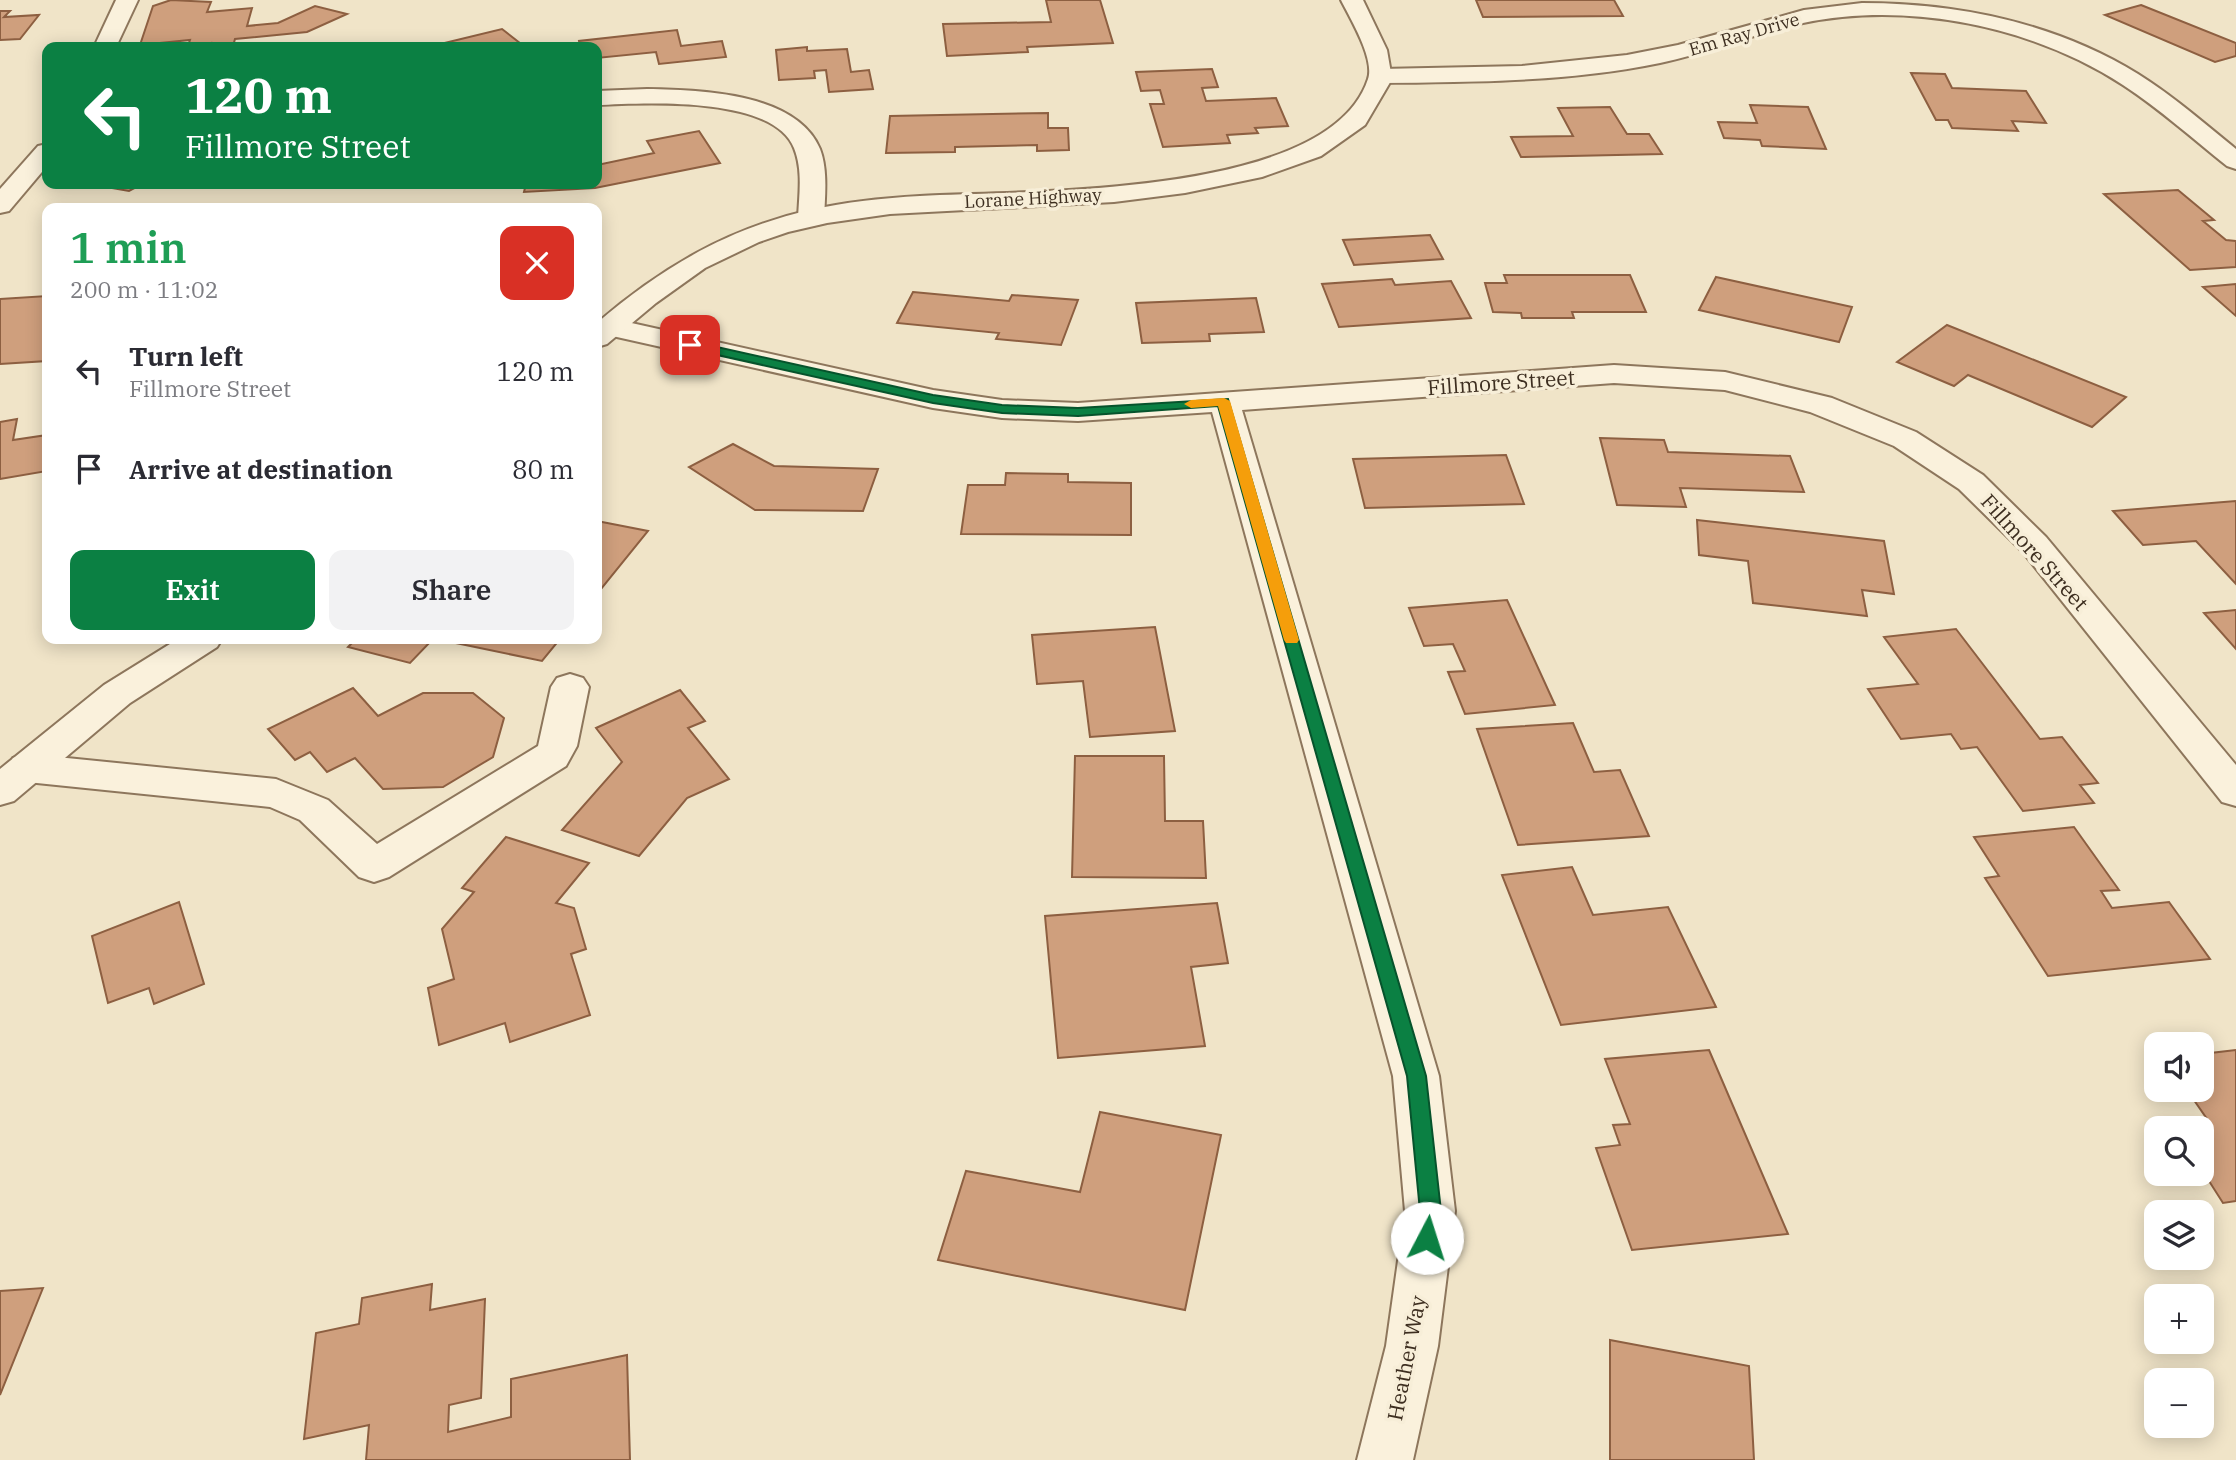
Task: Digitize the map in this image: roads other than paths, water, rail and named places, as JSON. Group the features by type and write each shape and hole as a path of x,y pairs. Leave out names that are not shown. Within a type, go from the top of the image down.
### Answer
{"street":[{"path":"107,42 127,0"},
{"path":"1352,0 1375,49 1381,76"},
{"name":"Em Ray Drive","path":"1381,76 1541,72 1605,65 1661,57 1779,22 1825,13 1882,9 1944,13 2002,25 2059,43 2114,70 2157,99 2236,161"},
{"name":"Lorane Highway","path":"603,333 653,289 688,265 724,246 769,229 811,218 886,207 1146,191 1248,173 1305,154 1343,132 1370,104 1381,76"},
{"path":"602,98 645,96 708,100 739,105 778,119 802,139 810,157 811,218"},
{"path":"0,205 42,157"},
{"name":"Fillmore Street","path":"603,333 933,399 1002,409 1078,412 1614,374 1725,381 1821,405 1905,439 1971,482 2034,544 2236,792"},
{"name":"Heather Way","path":"1224,401 1416,1076 1430,1211 1412,1346 1385,1460"},
{"path":"14,779 117,694 196,644"},
{"path":"14,779 276,793 314,810 374,866 552,756 558,746 570,687"}]}
